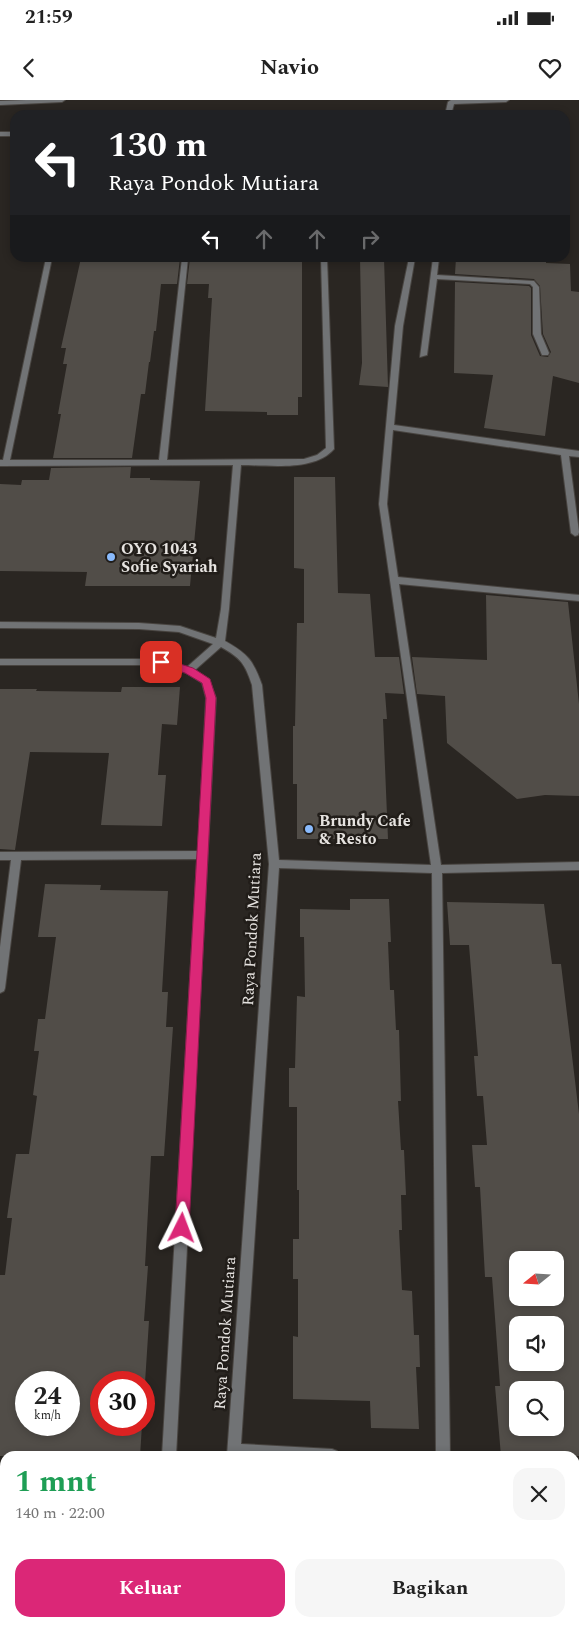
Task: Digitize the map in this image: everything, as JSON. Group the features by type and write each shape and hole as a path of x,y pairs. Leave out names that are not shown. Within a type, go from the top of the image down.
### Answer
{"street":[{"path":"0,103 62,100"},
{"path":"450,101 506,100"},
{"path":"48,262 3,463 305,462 320,457 330,450 324,262"},
{"path":"163,463 185,262"},
{"path":"411,262 399,326 383,504 436,870 443,1451"},
{"path":"423,355 435,262"},
{"path":"433,277 532,282 536,287 537,334 545,353"},
{"path":"390,427 579,454"},
{"path":"565,452 575,533"},
{"path":"189,671 220,643 225,609 237,462"},
{"path":"393,580 579,598"},
{"name":"Raya Pondok Mutiara","path":"0,625 139,626 180,629 220,643 239,653 251,668 258,685 274,864 234,1451"},
{"path":"0,662 161,662 189,671 206,681 211,698 169,1451"},
{"path":"0,856 203,855"},
{"path":"0,988 16,856"},
{"path":"274,864 436,870 579,866"}],"building":[{"path":"80,262 180,262 177,284 161,284 156,331 154,331 145,394 141,394 132,458 53,458 61,414 58,414 67,364 63,364 66,348 61,348"},
{"path":"190,262 302,262 302,397 298,397 298,415 267,415 267,412 205,411 212,298 208,298 209,284 187,284"},
{"path":"360,262 384,262 388,387 359,385 362,363"},
{"path":"456,262 546,262 570,264 571,291 579,292 579,383 553,376 545,436 484,428 493,375 454,373 455,282 529,286 531,288 531,335 540,356 548,357 551,352 543,334 540,286 534,279 455,274"},
{"path":"131,467 130,478 200,481 190,586 85,586 87,572 0,571 0,484 21,485 22,480 49,480 51,468"},
{"path":"294,477 335,477 338,593 370,594 375,657 399,657 404,694 385,693 387,719 383,719 388,839 297,839 297,784 293,784 293,726 295,726 297,623 304,623 304,569 294,568"},
{"path":"486,595 568,602 579,704 579,796 545,795 517,799 447,743 445,696 417,694 412,657 487,660"},
{"path":"122,687 180,687 177,725 162,724 158,775 166,775 162,826 101,825 109,753 30,752 15,850 0,849 0,689 121,692"},
{"path":"45,884 101,885 100,890 168,891 162,992 168,992 166,1027 173,1027 164,1156 151,1156 145,1266 148,1266 144,1321 149,1321 146,1371 90,1371 90,1436 141,1436 140,1451 0,1451 0,1275 5,1275 12,1218 7,1218 16,1154 29,1154 37,1096 33,1095 39,1051 34,1051 38,1019 45,1019 56,937 38,937"},
{"path":"350,899 389,899 391,942 388,942 390,990 394,990 396,1030 399,1030 401,1101 398,1101 401,1150 404,1150 406,1195 401,1195 402,1230 399,1230 402,1290 412,1291 414,1335 419,1335 420,1367 416,1367 419,1429 371,1428 370,1401 293,1399 293,1336 298,1337 298,1279 293,1279 293,1239 299,1239 299,1190 297,1190 297,1107 289,1107 289,1068 295,1068 297,996 305,997 304,937 300,937 300,909 350,910"},
{"path":"447,902 544,904 552,964 561,964 579,1114 579,1451 501,1451 495,1386 500,1386 492,1277 485,1277 480,1187 475,1187 472,1145 487,1145 483,1096 477,1096 474,1056 478,1056 469,945 450,945"}],"place":[{"name":"OYO 1043 Sofie Syariah","path":"111,557"},
{"name":"Brundy Cafe & Resto","path":"309,829"}],"route":[{"path":"161,662 189,671 206,681 211,698 182,1228"}]}
